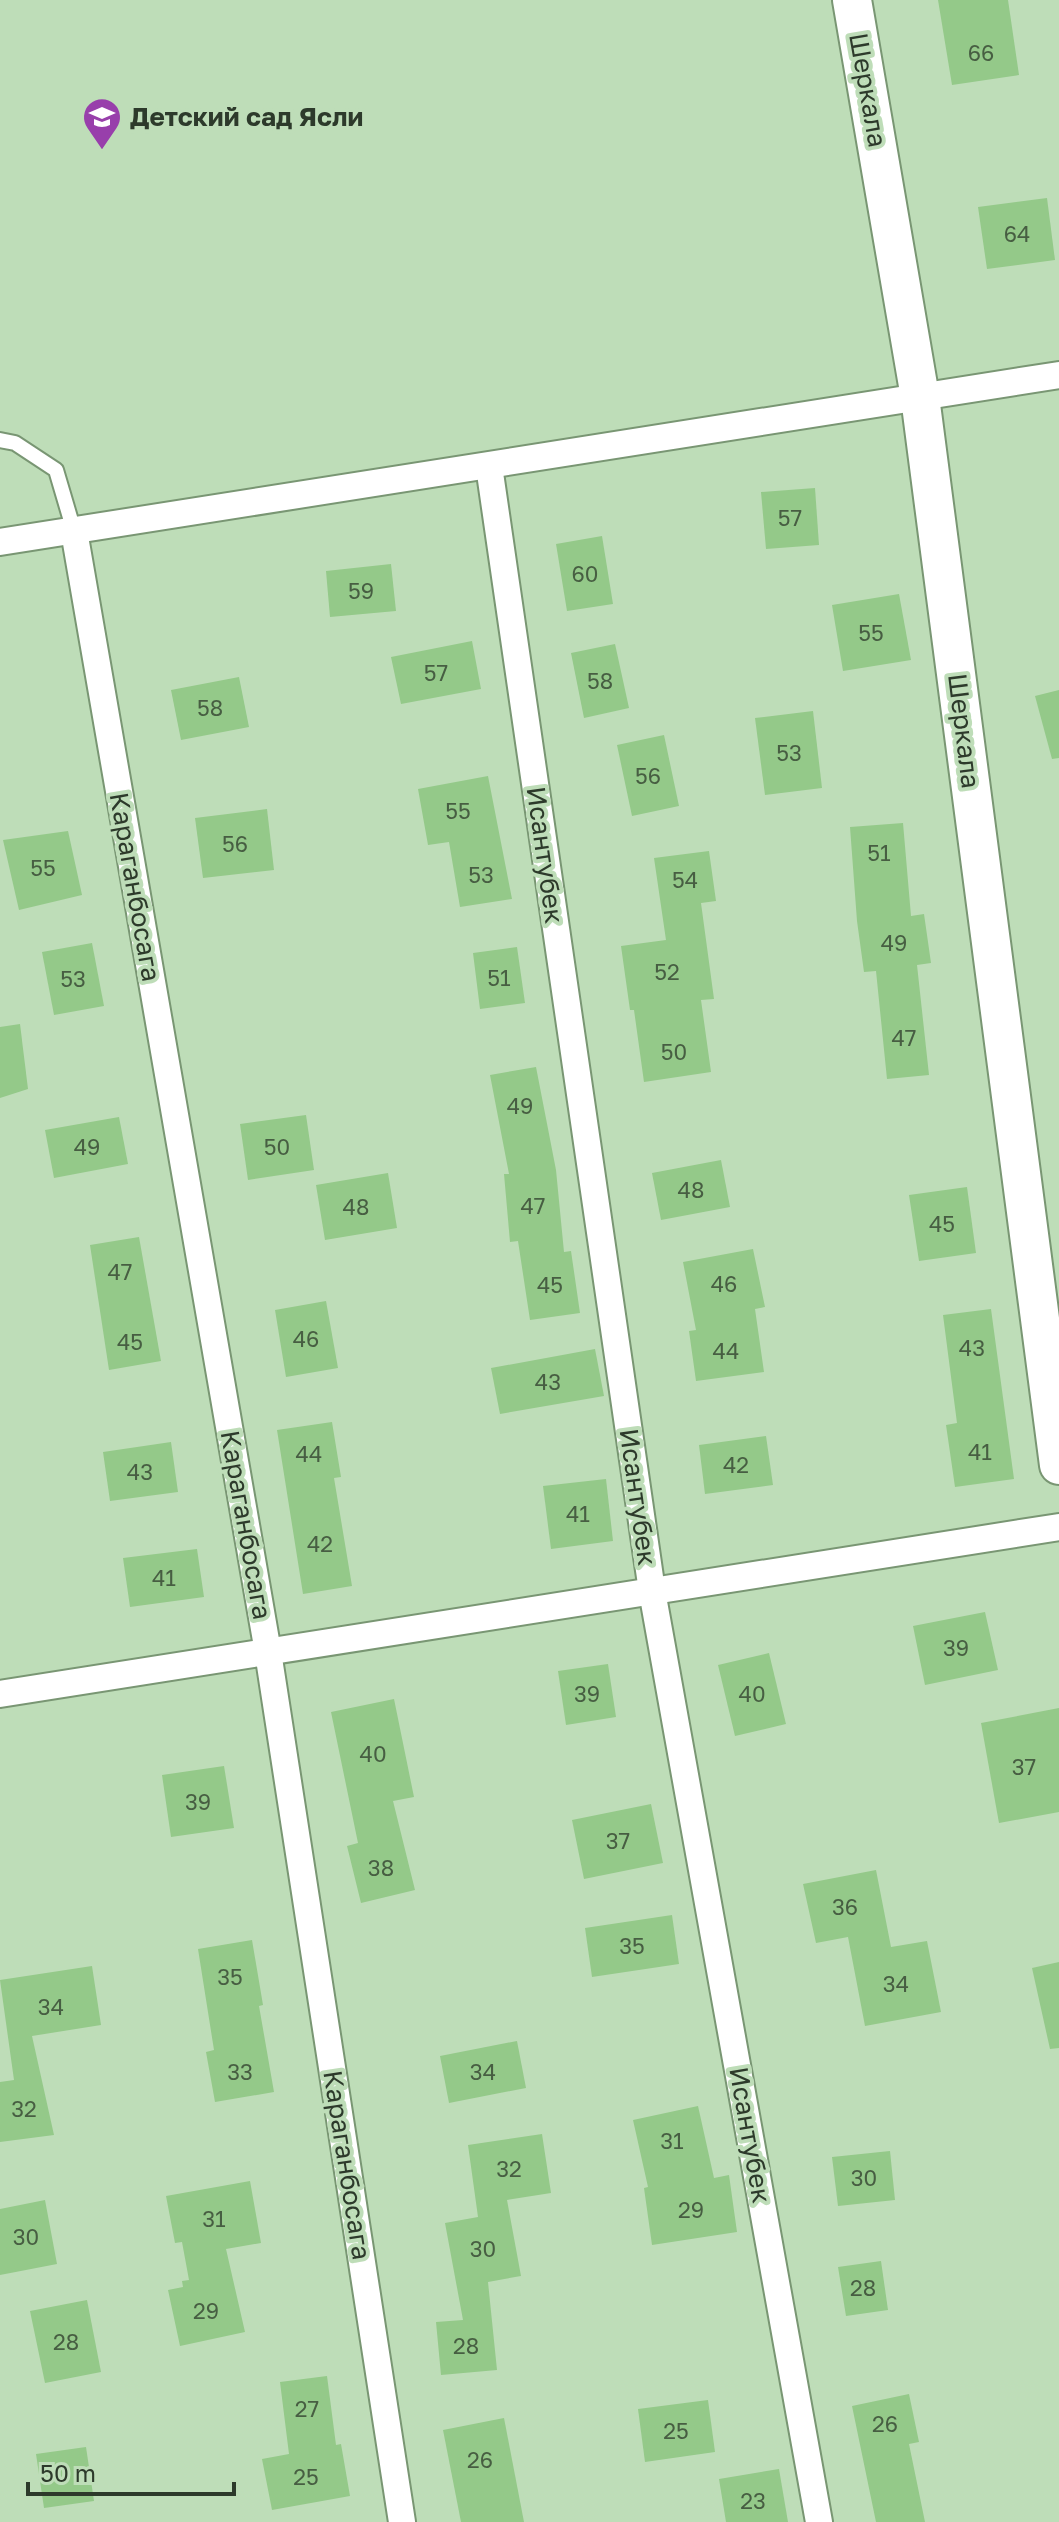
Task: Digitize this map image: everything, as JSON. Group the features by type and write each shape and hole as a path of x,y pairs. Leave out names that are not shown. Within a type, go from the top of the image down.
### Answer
{"street":[{"name":"Шеркала","path":"852,0 920,397 1059,1465"},
{"path":"0,542 1059,375"},
{"name":"Исантубек","path":"489,466 652,1591 819,2522"},
{"name":"Караганбосага","path":"74,531 268,1652 402,2522"},
{"path":"0,1694 1059,1527"}],"lane":[{"path":"0,440 15,443 56,470 74,531"}],"building":[{"path":"938,0 1008,0 1019,75 952,85"},
{"path":"1047,198 1055,260 987,269 978,207"},
{"path":"815,488 819,545 766,549 761,492"},
{"path":"602,536 613,604 567,611 556,544"},
{"path":"391,564 396,611 330,617 326,571"},
{"path":"899,594 911,660 843,671 832,605"},
{"path":"472,641 481,689 401,704 391,657"},
{"path":"615,644 629,708 584,718 571,653"},
{"path":"239,677 249,727 181,740 171,690"},
{"path":"1059,690 1059,758 1052,759 1035,696"},
{"path":"813,711 822,788 765,795 755,718"},
{"path":"664,735 679,806 632,816 617,745"},
{"path":"488,776 512,899 460,907 449,842 428,845 418,789"},
{"path":"267,809 274,870 203,878 195,818"},
{"path":"903,823 911,916 924,914 931,963 917,965 929,1075 887,1079 876,971 864,972 850,827"},
{"path":"68,831 82,895 19,910 3,840"},
{"path":"709,851 716,901 701,903 714,999 701,1000 711,1072 644,1082 621,946 666,940 654,858"},
{"path":"92,943 104,1006 54,1015 42,952"},
{"path":"517,947 525,1003 480,1009 473,953"},
{"path":"20,1024 28,1089 0,1098 0,1027"},
{"path":"536,1067 556,1170 564,1252 571,1251 580,1313 530,1320 518,1241 510,1242 504,1174 509,1174 490,1075"},
{"path":"306,1115 314,1170 248,1180 240,1124"},
{"path":"119,1117 128,1164 54,1178 45,1130"},
{"path":"721,1160 730,1207 661,1220 652,1173"},
{"path":"388,1173 397,1228 325,1240 316,1185"},
{"path":"967,1187 976,1253 919,1261 909,1195"},
{"path":"139,1237 161,1361 109,1370 90,1245"},
{"path":"753,1249 765,1307 755,1309 764,1372 696,1381 689,1331 696,1330 683,1262"},
{"path":"326,1301 338,1368 286,1377 275,1310"},
{"path":"991,1309 1014,1479 955,1487 946,1425 957,1423 943,1315"},
{"path":"595,1349 604,1396 500,1414 491,1368"},
{"path":"332,1422 341,1477 334,1478 352,1586 303,1594 277,1430"},
{"path":"766,1436 773,1485 705,1494 699,1445"},
{"path":"171,1442 178,1492 110,1501 103,1452"},
{"path":"606,1479 613,1541 551,1549 543,1486"},
{"path":"197,1549 204,1597 130,1607 123,1558"},
{"path":"985,1612 998,1670 925,1685 913,1626"},
{"path":"769,1653 786,1724 735,1736 718,1665"},
{"path":"608,1664 616,1717 566,1725 558,1671"},
{"path":"394,1699 414,1797 393,1801 415,1890 361,1903 347,1846 358,1843 331,1712"},
{"path":"1059,1708 1059,1812 999,1823 981,1723"},
{"path":"224,1766 234,1828 171,1837 162,1775"},
{"path":"651,1804 663,1863 584,1879 572,1820"},
{"path":"876,1870 891,1947 927,1941 941,2012 865,2026 848,1937 816,1943 803,1884"},
{"path":"672,1915 679,1964 592,1977 585,1928"},
{"path":"252,1940 263,2005 259,2006 274,2092 215,2102 206,2052 214,2050 198,1949"},
{"path":"1059,1962 1059,2048 1050,2049 1032,1968"},
{"path":"92,1966 101,2025 32,2036 54,2135 0,2142 0,2082 14,2080 0,1980"},
{"path":"517,2041 526,2088 449,2103 440,2056"},
{"path":"698,2106 714,2178 729,2175 737,2232 652,2245 644,2188 648,2187 633,2120"},
{"path":"542,2134 551,2193 507,2200 521,2276 488,2282 497,2370 441,2375 436,2322 463,2320 445,2223 478,2217 468,2145"},
{"path":"890,2151 895,2200 838,2206 832,2157"},
{"path":"250,2181 261,2243 226,2249 245,2332 180,2346 168,2290 183,2287 182,2281 189,2280 182,2242 175,2243 166,2196"},
{"path":"45,2200 57,2264 0,2275 0,2209"},
{"path":"881,2261 888,2310 846,2316 838,2267"},
{"path":"87,2300 101,2372 45,2383 30,2311"},
{"path":"327,2376 336,2445 341,2444 350,2496 272,2510 262,2459 289,2454 280,2382"},
{"path":"909,2394 919,2442 909,2444 925,2522 876,2522 852,2406"},
{"path":"708,2400 715,2452 645,2462 638,2409"},
{"path":"504,2418 524,2522 461,2522 443,2430"},
{"path":"86,2447 94,2501 44,2508 36,2454"},
{"path":"779,2469 788,2522 726,2522 719,2479"}],"place":[{"name":"Детский сад Ясли","path":"102,151"}]}
